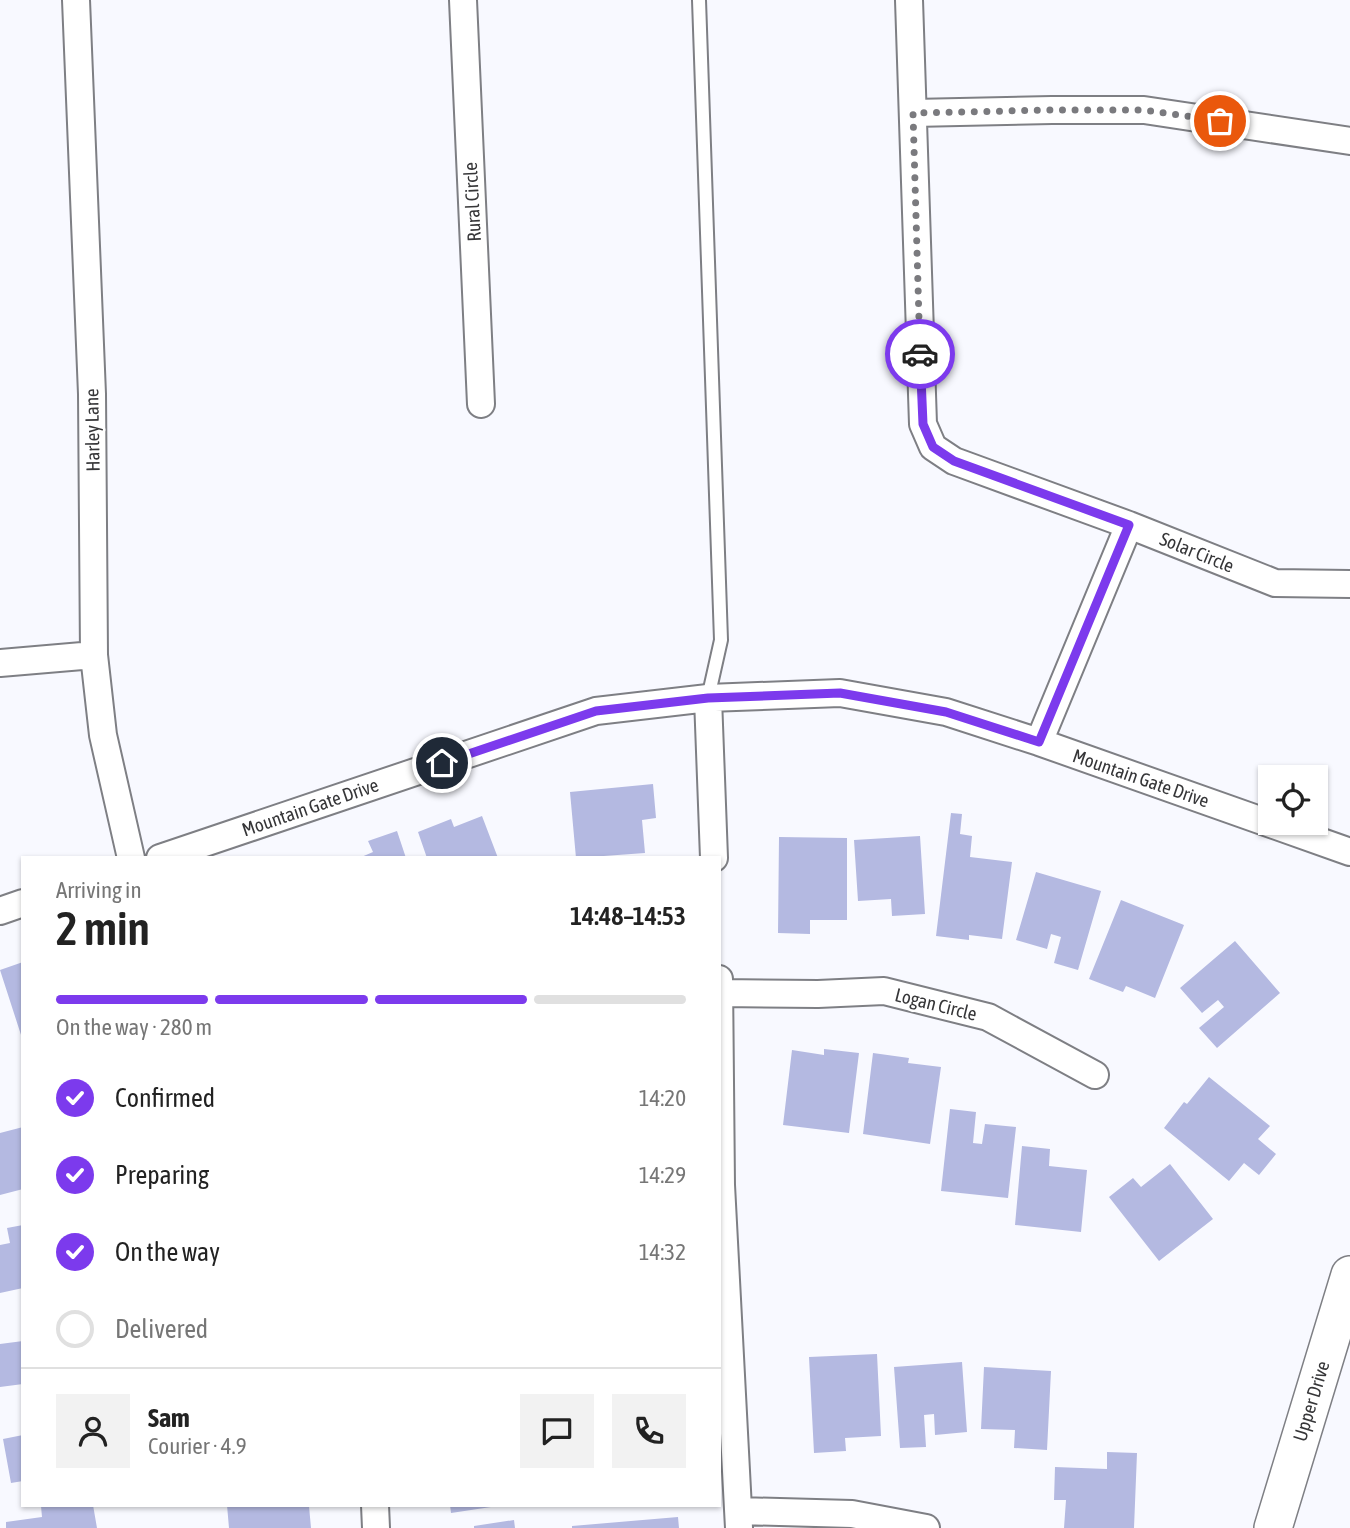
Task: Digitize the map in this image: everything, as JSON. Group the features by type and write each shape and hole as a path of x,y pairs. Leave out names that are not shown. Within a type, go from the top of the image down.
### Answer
{"main road":[{"name":"Upper Drive","path":"1273,1528 1350,1275"}],"street":[{"name":"Harley Lane","path":"76,0 92,394 94,655 103,735 131,856"},
{"name":"Rural Circle","path":"463,0 481,404"},
{"path":"909,0 913,113 1144,110 1350,141"},
{"name":"Solar Circle","path":"913,113 923,424 933,447 954,461 1129,525 1275,583 1350,584"},
{"path":"1039,742 1129,525"},
{"path":"0,663 94,655"},
{"name":"Mountain Gate Drive","path":"165,856 596,711 708,698 840,693 946,712 1039,742 1350,852"},
{"path":"708,698 714,856"},
{"path":"0,911 21,904"},
{"name":"Logan Circle","path":"721,993 818,994 884,991 988,1017 1095,1075"},
{"path":"721,1203 739,1519 852,1514 926,1528"},
{"path":"375,1507 376,1528"}],"lane":[{"path":"699,0 721,640 708,698"}],"building":[{"path":"653,784 656,818 642,820 645,853 576,856 570,792"},
{"path":"951,813 962,814 960,834 972,836 970,857 1012,862 1002,939 969,935 969,940 936,936"},
{"path":"482,816 497,856 426,856 418,832 451,819 454,827"},
{"path":"397,831 405,856 364,856 373,852 368,841"},
{"path":"920,836 925,914 892,916 891,899 858,901 854,840"},
{"path":"779,837 847,838 847,920 810,920 810,934 778,933"},
{"path":"1036,872 1101,891 1078,970 1054,963 1061,937 1051,934 1047,949 1016,940"},
{"path":"1121,900 1184,925 1155,998 1126,986 1123,992 1089,979"},
{"path":"1235,941 1280,993 1217,1048 1199,1028 1224,1007 1218,1000 1202,1013 1180,988"},
{"path":"21,963 21,1035 0,970"},
{"path":"824,1049 859,1053 849,1133 783,1125 792,1050 824,1055"},
{"path":"873,1053 909,1058 908,1063 941,1067 930,1144 863,1134"},
{"path":"1209,1077 1270,1126 1258,1139 1276,1154 1259,1175 1244,1163 1229,1181 1164,1128 1184,1102 1187,1104"},
{"path":"950,1109 976,1112 973,1143 982,1144 985,1124 1016,1127 1008,1198 941,1191"},
{"path":"21,1128 21,1190 0,1195 0,1133"},
{"path":"1022,1146 1050,1149 1049,1166 1087,1170 1081,1232 1015,1225"},
{"path":"1170,1164 1213,1219 1159,1261 1109,1197 1133,1178 1141,1187"},
{"path":"21,1225 21,1288 0,1293 0,1245 10,1243 7,1228"},
{"path":"21,1341 21,1384 0,1387 0,1344"},
{"path":"877,1354 881,1436 845,1438 846,1451 814,1453 809,1357"},
{"path":"962,1362 967,1432 935,1435 934,1414 924,1415 926,1447 900,1448 894,1367"},
{"path":"984,1367 1051,1371 1047,1450 1014,1448 1015,1430 981,1429"},
{"path":"21,1435 21,1481 11,1483 3,1439"},
{"path":"1107,1452 1137,1453 1134,1528 1064,1528 1066,1500 1054,1500 1055,1467 1107,1469"},
{"path":"41,1507 93,1507 97,1528 6,1528 6,1522 42,1517"},
{"path":"227,1507 309,1507 311,1528 229,1528"},
{"path":"450,1507 491,1507 451,1513"},
{"path":"678,1517 679,1528 572,1528 572,1526"},
{"path":"514,1520 515,1528 474,1528 474,1526"}],"way so far":[{"path":"920,354 913,113 1144,110 1220,121"}],"route":[{"path":"442,763 596,711 708,698 840,693 946,712 1039,742 1129,525 954,461 933,447 923,424 920,354"}]}
